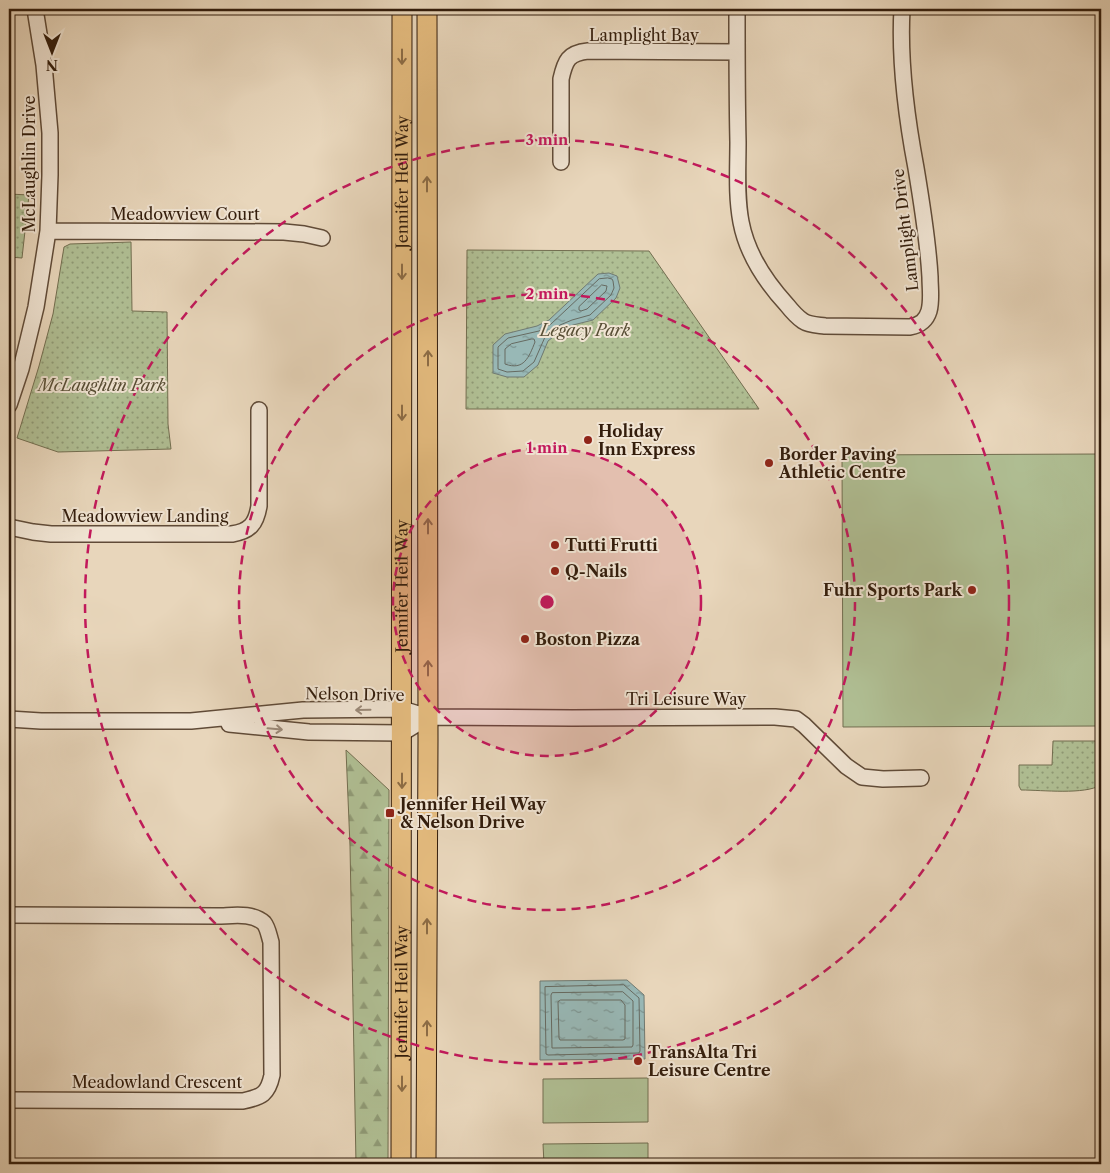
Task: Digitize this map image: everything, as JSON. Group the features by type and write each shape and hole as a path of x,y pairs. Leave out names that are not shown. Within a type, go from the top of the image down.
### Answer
{"main road":[{"name":"Jennifer Heil Way","path":"401,1164 402,9"},
{"name":"Jennifer Heil Way","path":"426,1164 428,717 427,9"}],"street":[{"name":"McLaughlin Drive","path":"9,405 21,369 36,307 48,231 50,132 44,65 35,9"},
{"name":"Lamplight Drive","path":"737,9 738,190 741,222 747,243 762,274 773,289 803,321 812,324 834,326 910,327 919,325 927,318 931,298 924,212 905,94 902,61 902,9"},
{"name":"Lamplight Bay","path":"561,162 561,79 563,68 568,59 578,52 737,52"},
{"name":"Meadowview Court","path":"48,231 284,232 322,238"},
{"name":"Meadowview Landing","path":"9,527 51,534 232,534 243,532 252,526 258,516 259,410"},
{"name":"Nelson Drive","path":"191,721 303,710 402,709 428,717"},
{"name":"Tri Leisure Way","path":"428,717 775,716 796,719 846,766 862,777 883,779 921,778"},
{"name":"Nelson Drive","path":"9,722 191,721 309,732 402,733 428,717"},
{"name":"Meadowland Crescent","path":"9,915 243,915 265,924 271,942 272,1075 270,1085 264,1093 256,1098 243,1101 9,1100"}],"green space":[{"path":"9,194 29,195 22,258 9,257"},
{"name":"McLaughlin Park","path":"131,242 132,311 167,312 168,424 171,449 58,452 17,438 53,314 64,247 70,244"},
{"name":"Legacy Park","path":"467,250 649,251 759,409 466,409"},
{"name":"Fuhr Sports Park","path":"1101,454 1101,726 843,727 842,455"},
{"path":"1053,741 1101,741 1101,785 1074,791 1021,790 1019,786 1019,765 1052,765"},
{"path":"346,750 389,790 388,1164 356,1164 350,846"},
{"path":"648,1078 648,1122 543,1123 543,1079"},
{"path":"648,1143 648,1164 544,1164 543,1144"}],"water":[{"path":"609,273 617,276 620,288 616,298 593,320 562,330 548,341 538,365 524,377 507,377 493,373 493,345 505,334 537,326 549,320 598,274"},
{"path":"627,980 644,995 645,1059 540,1060 540,981"}],"place":[{"name":"Holiday Inn Express","path":"588,440"},
{"name":"Border Paving Athletic Centre","path":"769,463"},
{"name":"Tutti Frutti","path":"555,545"},
{"name":"Q-Nails","path":"555,571"},
{"name":"Fuhr Sports Park","path":"972,590"},
{"name":"Boston Pizza","path":"525,639"},
{"name":"Jennifer Heil Way & Nelson Drive","path":"390,813"},
{"name":"TransAlta Tri Leisure Centre","path":"638,1061"}]}
